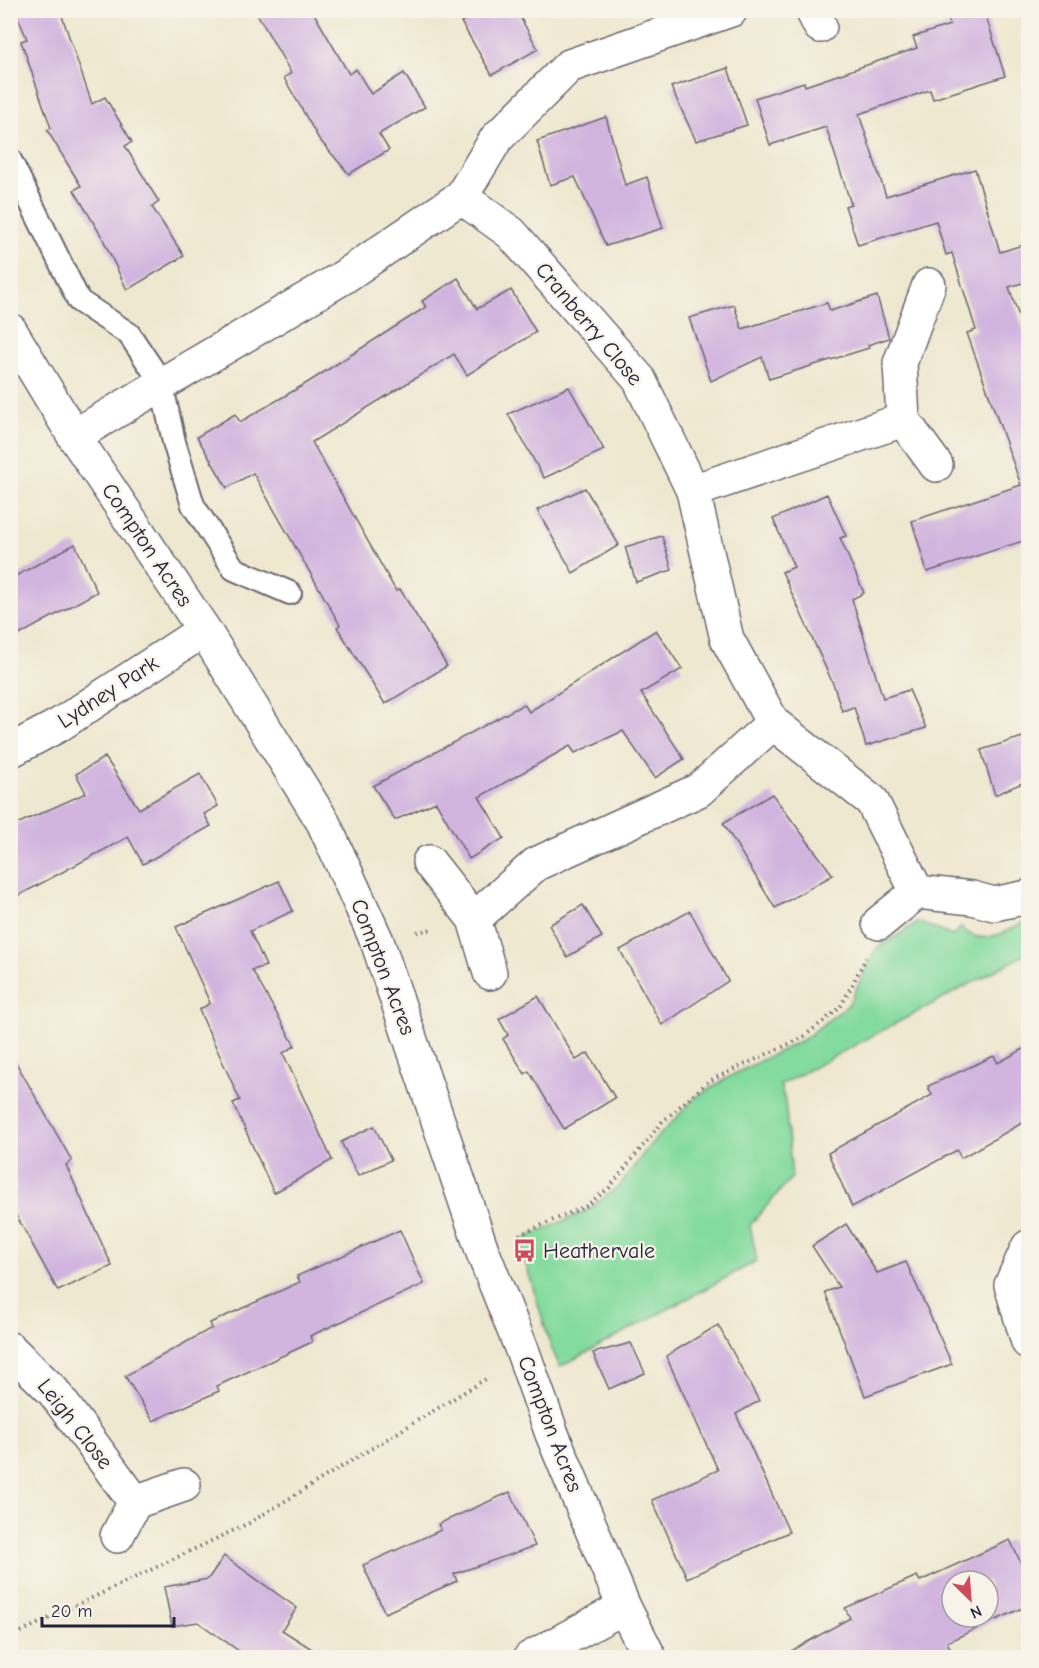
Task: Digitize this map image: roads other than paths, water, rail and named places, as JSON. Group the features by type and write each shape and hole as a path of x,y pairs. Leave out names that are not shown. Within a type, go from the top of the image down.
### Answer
{"street":[{"path":"74,436 161,382 342,278 461,197 496,139 569,66 731,10"},
{"name":"Cranberry Close","path":"461,197 511,233 639,378 693,491 727,639 773,723 872,801 917,892"},
{"path":"929,285 900,363 903,420 936,465"},
{"name":"Compton Acres","path":"10,330 74,436 204,630 323,822 377,941 482,1250 524,1355 552,1434 624,1606 650,1658"},
{"path":"693,491 903,420"},
{"name":"Lydney Park","path":"10,752 59,725 204,630"},
{"path":"474,919 536,864 699,790 773,723"},
{"path":"429,862 474,919 490,974"},
{"path":"879,923 917,892 972,898 994,904 1029,897"},
{"path":"1029,1247 1011,1285 1029,1342"},
{"name":"Leigh Close","path":"10,1349 53,1391 135,1502"},
{"path":"117,1536 135,1502 184,1485"},
{"path":"530,1658 624,1606"}],"lane":[{"path":"10,160 79,301 129,334 161,382 174,442 193,505 234,569 290,593"}],"place":[{"name":"Heathervale","path":"525,1251"}]}
